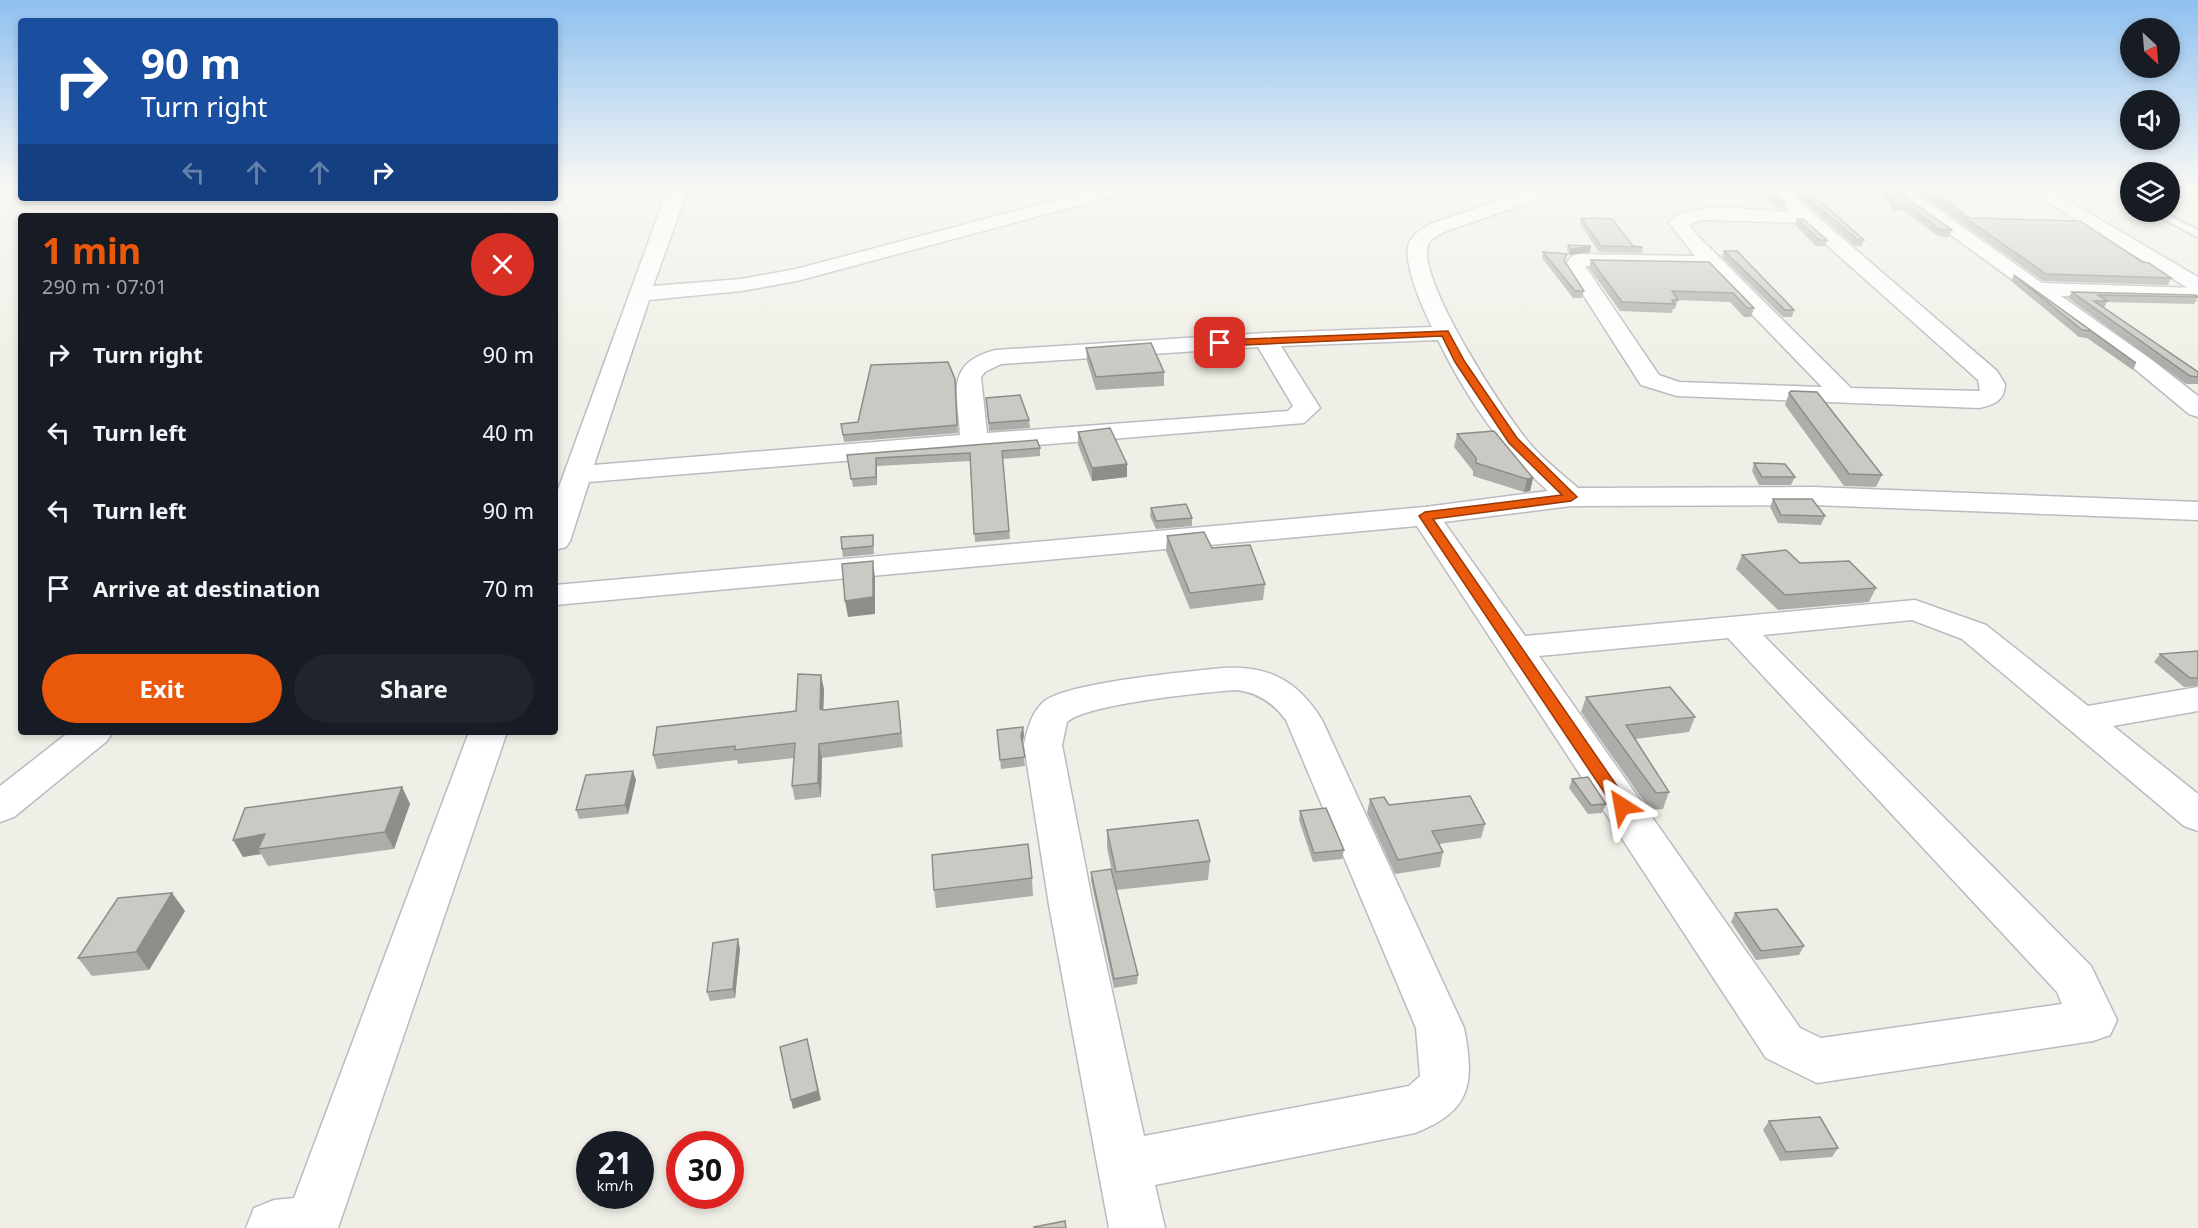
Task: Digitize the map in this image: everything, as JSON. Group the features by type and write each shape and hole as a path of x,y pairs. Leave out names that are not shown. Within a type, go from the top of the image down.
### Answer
{"street":[{"path":"558,532 657,246"},
{"path":"640,294 731,286 797,275 904,246"},
{"path":"1418,246 1424,277 1445,333 1460,362 1513,440 1571,497"},
{"path":"1699,246 1843,394"},
{"path":"1715,262 1579,260 1574,265 1650,380 1655,383 1677,389 1979,400 1988,398 1994,390 1988,376 1840,246"},
{"path":"1979,246 2144,365 2198,409"},
{"path":"2131,246 2198,286"},
{"path":"2040,289 2198,294"},
{"path":"974,442 969,378 976,368 996,357 1265,340 1445,333"},
{"path":"577,475 1295,418 1306,408 1265,340"},
{"path":"558,595 1425,516 1571,497 1813,496 2198,511"},
{"path":"1425,516 1783,1042 1816,1061 2093,1020 2075,980 1736,627"},
{"path":"1515,648 1915,610 1974,632 2198,816"},
{"path":"1125,1165 1415,1109 1429,1104 1438,1096 1444,1078 1445,1056 1440,1028 1304,720 1286,696 1267,685 1233,679 1064,705 1053,714 1047,724 1043,745 1071,905 1137,1228"},
{"path":"2080,720 2198,699"},
{"path":"0,807 90,735"},
{"path":"299,1226 487,735"}],"building":[{"path":"1569,246 1589,246 1571,249"},
{"path":"2006,246 2118,246 2171,278 2046,274"},
{"path":"1724,251 1737,251 1794,310 1785,310"},
{"path":"1543,252 1567,254 1564,260 1584,291 1575,291"},
{"path":"1591,260 1709,262 1754,308 1747,308 1733,293 1672,291 1678,300 1672,300 1674,304 1622,302"},
{"path":"2014,275 2136,363 2091,331 2082,330"},
{"path":"2072,292 2196,295 2198,297 2098,295 2107,301 2094,301 2198,372 2198,377 2190,376"},
{"path":"1151,343 1164,372 1096,377 1086,348"},
{"path":"948,362 955,379 957,425 843,435 841,424 858,422 871,365"},
{"path":"1791,391 1817,392 1882,475 1849,474 1789,393"},
{"path":"1020,395 1029,420 989,423 986,398"},
{"path":"1110,428 1127,464 1092,468 1078,432"},
{"path":"1494,431 1533,478 1527,479 1476,463 1476,458 1457,434"},
{"path":"1037,440 1040,448 1002,451 1009,531 974,534 970,453 876,458 876,477 851,479 847,455"},
{"path":"1754,463 1785,464 1795,477 1762,477"},
{"path":"1773,499 1812,499 1825,516 1781,515"},
{"path":"1186,504 1192,518 1156,521 1151,508"},
{"path":"1204,532 1212,548 1250,545 1265,584 1190,593 1167,536"},
{"path":"873,535 873,546 842,549 841,537"},
{"path":"1786,550 1800,563 1849,561 1876,588 1785,595 1742,555"},
{"path":"873,561 873,597 845,601 842,564"},
{"path":"2198,651 2198,678 2190,678 2160,654"},
{"path":"798,674 821,675 820,709 898,701 901,733 819,744 818,783 792,786 795,743 735,750 735,746 653,755 657,727 796,711"},
{"path":"1670,687 1695,717 1626,725 1669,792 1656,793 1586,697"},
{"path":"1023,727 1021,736 1025,757 1000,760 997,730"},
{"path":"633,771 625,805 576,810 586,775"},
{"path":"1588,777 1606,804 1591,805 1572,779"},
{"path":"402,787 385,832 258,849 265,834 233,840 245,808"},
{"path":"1470,796 1485,824 1432,831 1443,852 1398,860 1370,799 1384,797 1389,805"},
{"path":"1326,808 1344,850 1314,853 1300,811"},
{"path":"1198,820 1210,861 1116,872 1107,830"},
{"path":"1028,844 1032,878 934,890 932,855"},
{"path":"1111,869 1138,975 1114,979 1091,872"},
{"path":"172,893 136,952 78,958 118,898"},
{"path":"1777,909 1804,946 1761,951 1735,913"},
{"path":"738,939 733,989 707,992 713,943"},
{"path":"807,1039 818,1091 791,1100 780,1047"},
{"path":"1820,1117 1838,1148 1786,1152 1769,1121"},
{"path":"1065,1221 1066,1228 1034,1227"}],"route":[{"path":"1220,343 1445,333 1460,362 1513,440 1571,497 1425,516 1622,806"}]}
